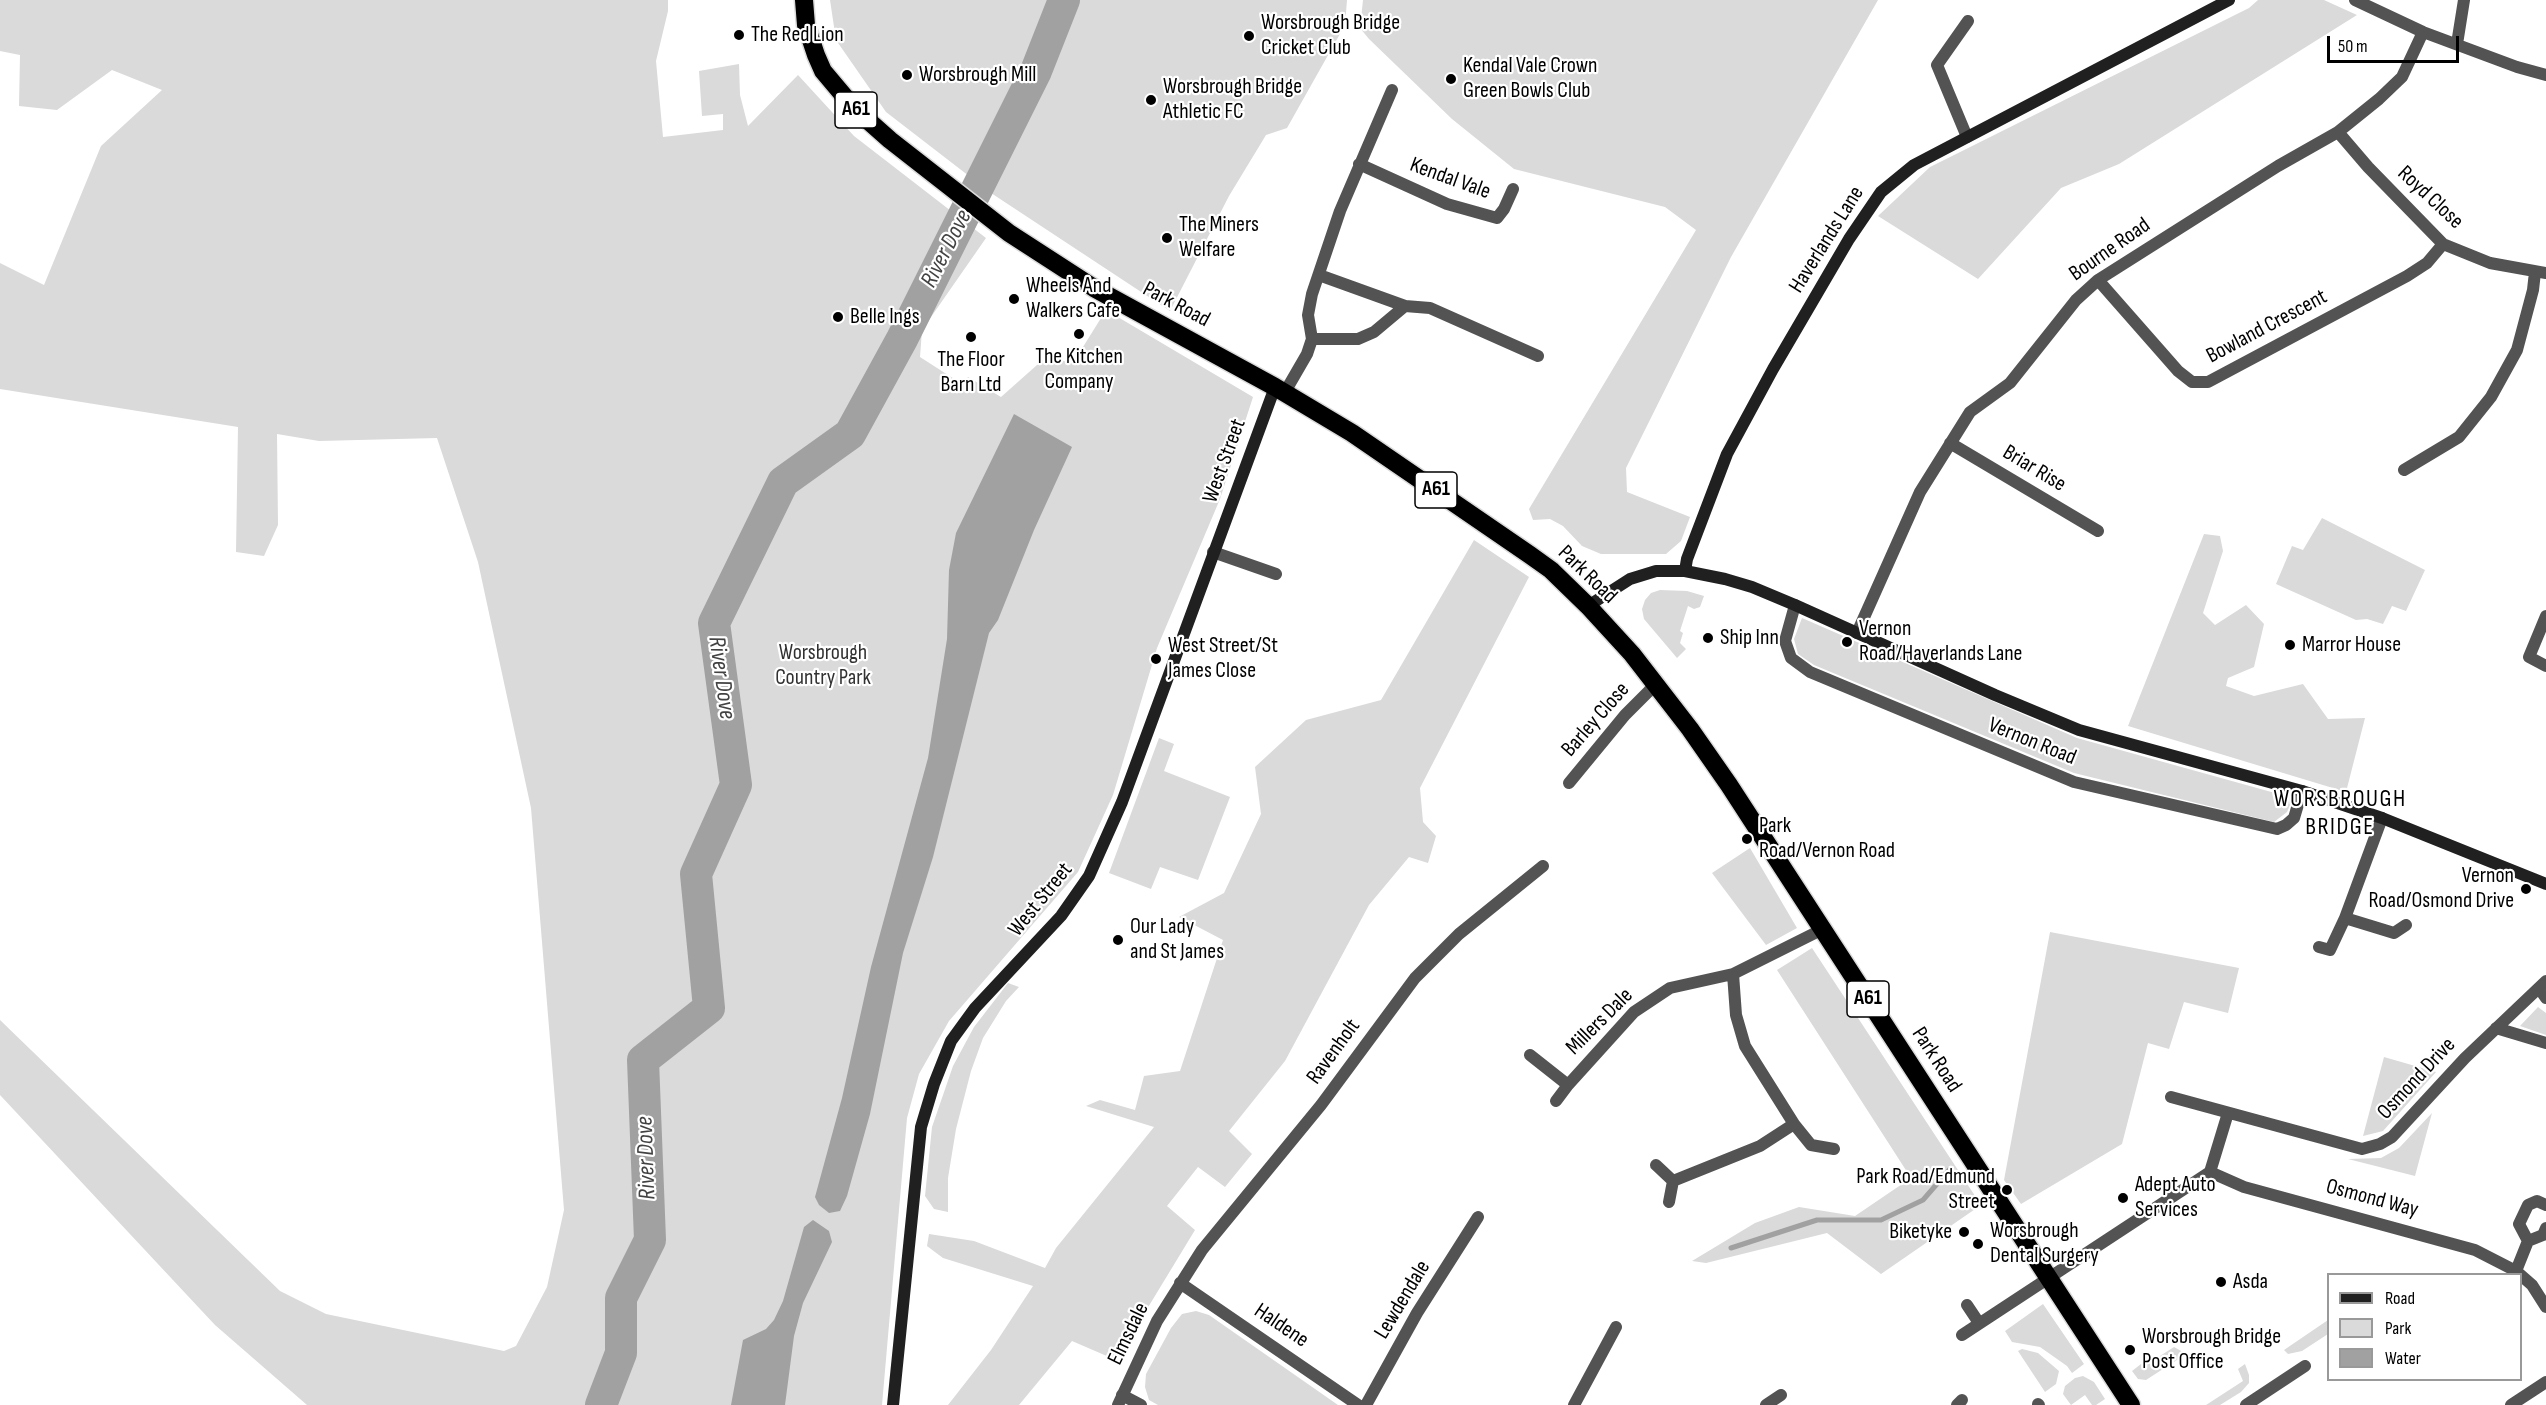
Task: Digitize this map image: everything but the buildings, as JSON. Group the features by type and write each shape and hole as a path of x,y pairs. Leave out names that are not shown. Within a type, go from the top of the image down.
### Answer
{"highway":[{"name":"Park Road","path":"804,0 806,25 823,71 855,109 952,189 1009,233 1094,288 1280,389 1352,434 1551,570 1588,606 1656,684 1729,784 2131,1405"}],"street":[{"name":"Haverlands Lane","path":"1685,572 1687,559 1727,454 1773,369 1849,239 1881,192 1914,165 2229,0"},
{"path":"2355,0 2423,32 2517,67 2546,75"},
{"path":"2457,44 2464,0"},
{"path":"1967,137 1937,65 1968,21"},
{"name":"Bourne Road","path":"1857,633 1920,492 1970,412 2010,382 2076,300 2098,280 2278,166 2338,132 2379,99 2402,77 2423,32"},
{"path":"1280,389 1307,354 1312,339 1308,315 1318,274 1340,211 1392,90"},
{"name":"Royd Close","path":"2338,132 2443,244 2490,263 2541,273"},
{"name":"Kendal Vale","path":"1359,164 1447,204 1497,218 1513,189"},
{"name":"Bowland Crescent","path":"2098,280 2178,371 2192,382 2208,382 2407,276 2427,264 2443,244"},
{"path":"2404,470 2459,437 2491,397 2517,350 2533,290 2541,273"},
{"path":"1318,274 1405,306 1430,308 1538,356"},
{"path":"1312,339 1358,339 1374,332 1405,306"},
{"name":"West Street","path":"893,1405 921,1127 934,1084 951,1041 975,1008 1061,916 1089,876 1122,802 1213,552 1280,389"},
{"name":"Briar Rise","path":"1950,443 2098,531"},
{"path":"1213,552 1276,574"},
{"name":"Vernon Road","path":"1588,606 1630,579 1656,571 1685,572 1752,587 2079,730 2302,791 2382,818 2546,884"},
{"name":"Vernon Road","path":"1795,605 1785,641 1791,658 1809,672 2074,782 2277,829 2294,818 2302,791"},
{"path":"2546,616 2529,657 2546,666"},
{"name":"Barley Close","path":"1569,783 1625,715 1656,684"},
{"path":"2319,947 2330,950 2345,918 2382,818"},
{"name":"Ravenholt","path":"1180,1283 1202,1250 1321,1105 1415,978 1459,934 1543,866"},
{"path":"2345,918 2394,933 2406,925"},
{"name":"Millers Dale","path":"1556,1101 1634,1012 1670,988 1733,974 1823,930"},
{"path":"1733,974 1736,1015 1745,1046 1794,1124 1811,1145 1834,1149"},
{"name":"Osmond Drive","path":"2170,1097 2362,1149 2380,1144 2392,1137 2496,1028 2544,989"},
{"path":"2496,1028 2546,1043"},
{"name":"Millers Dale","path":"1530,1055 1568,1085"},
{"path":"1962,1335 2049,1280 2210,1172 2228,1113"},
{"path":"1672,1181 1760,1146 1794,1124"},
{"path":"1656,1165 1672,1181"},
{"name":"Osmond Way","path":"2210,1172 2244,1187 2450,1241 2494,1258 2519,1273"},
{"path":"1669,1202 1672,1181"},
{"path":"2528,1241 2519,1224 2528,1205 2537,1201 2546,1205"},
{"name":"Lewdendale","path":"1366,1405 1417,1313 1478,1217"},
{"path":"2516,1270 2528,1241 2543,1235 2546,1228"},
{"name":"Osmond Way","path":"2522,1276 2532,1286 2546,1308"},
{"name":"Elmsdale","path":"1120,1400 1157,1321 1180,1283"},
{"name":"Haldene","path":"1180,1283 1359,1405"},
{"path":"1967,1305 1979,1323"},
{"path":"1574,1405 1616,1327"},
{"path":"2246,1405 2305,1366"},
{"path":"2511,1405 2546,1382"},
{"path":"1766,1405 1781,1395"},
{"path":"1120,1400 1141,1405"}],"green space":[{"name":"Worsbrough Country Park","path":"0,0 668,0 668,11 656,61 663,137 723,130 723,114 702,116 699,71 739,64 740,95 748,126 798,75 854,136 986,238 922,330 920,357 962,384 968,377 1001,397 1046,357 1073,363 1106,310 1253,397 1220,499 1157,648 1113,795 1078,872 949,1021 919,1074 907,1118 882,1405 307,1405 215,1325 0,1095 0,1020 280,1291 326,1314 504,1351 516,1346 547,1287 564,1210 531,808 478,562 437,438 319,441 277,434 278,525 264,556 236,552 238,427 0,389 0,263 44,285 101,146 162,90 112,70 57,110 19,106 20,55 0,51"},
{"path":"830,0 1347,0 1345,25 1287,128 1266,135 1229,196 1170,311 991,193 886,112 836,40"},
{"path":"1363,0 1878,0 1731,257 1626,468 1627,492 1690,517 1681,541 1666,554 1601,554 1582,546 1563,526 1550,519 1533,520 1529,509 1696,230 1665,207 1514,169 1452,119 1369,39 1360,28"},
{"path":"2258,0 2324,0 2357,15 2119,164 2061,188 1978,279 1878,216 1930,167 2249,8"},
{"path":"2322,518 2425,570 2406,611 2392,606 2383,624 2367,619 2356,620 2276,584 2292,546 2303,550"},
{"path":"2204,534 2220,536 2223,551 2203,613 2215,625 2246,605 2264,624 2254,667 2228,678 2226,686 2254,696 2303,684 2328,719 2365,718 2346,792 2128,726"},
{"path":"1474,540 1529,577 1420,788 1423,822 1436,836 1428,863 1409,857 1369,905 1285,1061 1229,1131 1252,1154 1225,1187 1198,1167 1167,1206 1195,1230 1116,1360 1072,1341 1019,1405 948,1405 991,1350 1033,1286 943,1258 927,1246 929,1234 974,1241 1045,1268 1056,1248 1154,1127 1086,1106 1100,1100 1135,1110 1144,1076 1180,1071 1223,940 1179,917 1224,893 1261,814 1255,767 1306,720 1381,700"},
{"path":"1660,590 1687,591 1704,596 1700,607 1694,609 1688,606 1680,631 1683,633 1680,643 1686,649 1677,658 1644,619 1642,609 1645,600 1651,593"},
{"path":"1802,618 2077,738 2293,798 2287,812 2274,822 2074,773 1814,665 1798,654 1794,639"},
{"path":"1159,738 1174,744 1164,771 1230,797 1198,880 1160,867 1151,889 1109,873"},
{"path":"1750,848 1797,928 1766,945 1712,873"},
{"path":"2050,932 2239,968 2228,1013 2184,1002 2169,1049 2148,1043 2122,1144 2021,1204 2004,1180"},
{"path":"1812,948 1981,1205 1881,1274 1827,1233 1706,1263 1692,1261 1755,1223 1799,1207 1855,1216 1911,1178 1777,970"},
{"path":"1008,983 1019,987 1006,1001 983,1038 971,1071 956,1129 948,1178 948,1212 934,1209 925,1196 932,1127 953,1066 974,1027"},
{"path":"2538,1007 2546,1013 2546,1035 2520,1026"},
{"path":"2384,1057 2436,1072 2383,1131 2363,1136"},
{"path":"2432,1113 2415,1176 2348,1159 2381,1158 2399,1148"},
{"path":"2043,1304 2084,1364 2072,1373 2067,1366 2040,1347 2012,1342 2005,1331"},
{"path":"1196,1311 1209,1315 1338,1405 1158,1405 1149,1400 1145,1387 1146,1374 1171,1328 1182,1314"},
{"path":"2327,1321 2327,1335 2302,1351 2288,1354 2284,1350"},
{"path":"2174,1347 2183,1352 2180,1358 2146,1380 2138,1379 2132,1371 2141,1364 2149,1363"},
{"path":"2022,1349 2038,1353 2059,1371 2056,1384 2045,1392 2018,1351"},
{"path":"2245,1364 2249,1383 2241,1392 2220,1405 2206,1405 2243,1381 2238,1369"},
{"path":"2083,1376 2094,1382 2105,1399 2092,1405 2085,1395 2071,1405 2063,1394 2065,1386 2075,1378"}],"water":[{"path":"1014,414 1072,447 1034,530 998,620 989,633 933,857 903,953 870,1114 847,1196 840,1211 829,1213 819,1205 815,1197 842,1098 871,967 928,758 947,639 949,570 956,533"},
{"path":"813,1220 829,1231 832,1242 803,1303 794,1336 785,1405 731,1405 743,1340 766,1329 774,1320 783,1301 804,1227"}],"waterway":[{"name":"River Dove","path":"601,1405 621,1353 621,1298 650,1240 643,1060 709,1008 696,874 736,785 714,623 783,482 850,434 902,339 1036,71 1064,0"},
{"path":"1731,1248 1817,1220 1881,1220 1923,1200 1950,1169"}],"place":[{"name":"The Red Lion","path":"739,35"},
{"name":"Worsbrough Bridge Cricket Club","path":"1249,36"},
{"name":"Worsbrough Mill","path":"907,75"},
{"name":"Kendal Vale Crown Green Bowls Club","path":"1451,79"},
{"name":"Worsbrough Bridge Athletic FC","path":"1151,100"},
{"name":"The Miners Welfare","path":"1167,238"},
{"name":"Wheels And Walkers Cafe","path":"1014,299"},
{"name":"Belle Ings","path":"838,317"},
{"name":"The Kitchen Company","path":"1079,334"},
{"name":"The Floor Barn Ltd","path":"971,337"},
{"name":"Ship Inn","path":"1708,638"},
{"name":"Vernon Road/Haverlands Lane","path":"1847,642"},
{"name":"Marror House","path":"2290,645"},
{"name":"West Street/St James Close","path":"1156,659"},
{"name":"Park Road/Vernon Road","path":"1747,839"},
{"name":"Vernon Road/Osmond Drive","path":"2526,889"},
{"name":"Our Lady and St James","path":"1118,940"},
{"name":"Park Road/Edmund Street","path":"2007,1190"},
{"name":"Adept Auto Services","path":"2123,1198"},
{"name":"Biketyke","path":"1964,1232"},
{"name":"Worsbrough Dental Surgery","path":"1978,1244"},
{"name":"Asda","path":"2221,1282"},
{"name":"Worsbrough Bridge Post Office","path":"2130,1350"}],"district":[{"name":"WORSBROUGH BRIDGE","path":"2340,814"}]}
